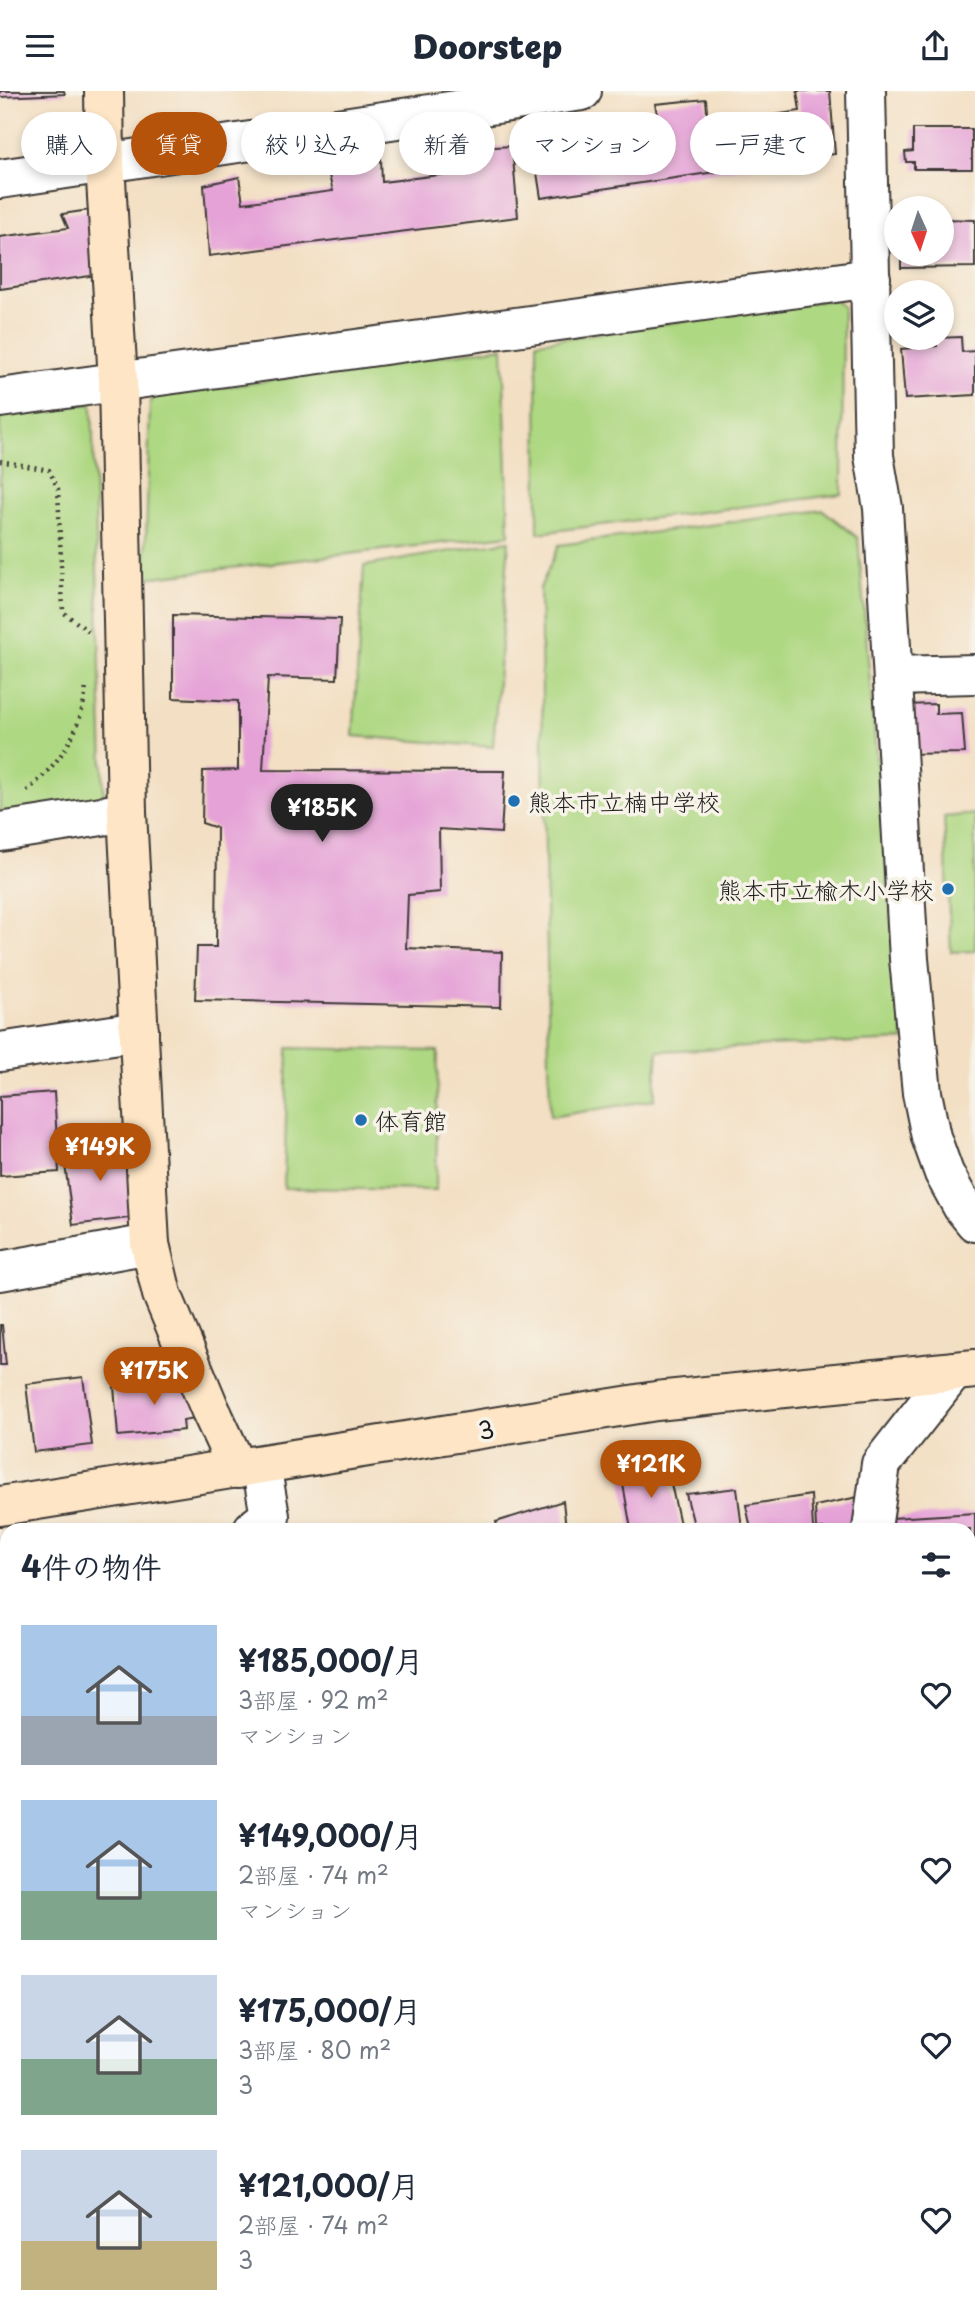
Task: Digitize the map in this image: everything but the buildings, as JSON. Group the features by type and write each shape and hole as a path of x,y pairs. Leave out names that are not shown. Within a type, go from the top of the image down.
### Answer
{"street":[{"path":"104,91 105,112"},
{"path":"117,161 582,91"},
{"path":"866,91 874,456 883,508 909,959 922,1093 931,1137 944,1173 971,1210"},
{"path":"0,179 26,175"},
{"path":"107,175 118,381 127,812 150,1244 162,1294 210,1409 249,1467 271,1516 261,1523"},
{"path":"0,398 871,278"},
{"path":"892,676 975,674"},
{"path":"0,832 127,812"},
{"path":"0,1052 139,1031"},
{"path":"0,1271 150,1244"},
{"path":"873,1523 881,1464 964,1370"},
{"name":"3","path":"0,1506 656,1401 964,1370"}],"path":[{"path":"0,461 49,470 58,489 63,613 90,633"},
{"path":"26,792 51,770 68,746 84,707 86,682"}],"green space":[{"path":"835,299 843,307 842,494 538,533 537,342"},
{"path":"503,347 509,535 145,578 150,403 155,397"},
{"path":"92,404 104,801 0,816 0,406"},
{"path":"823,510 858,538 883,838 904,1040 658,1051 654,1100 550,1117 540,588 559,545"},
{"path":"509,541 493,747 353,736 364,566"},
{"path":"975,814 975,951 951,952 944,817"},
{"name":"体育館","path":"288,1048 438,1051 436,1190 284,1188"}],"place":[{"name":"熊本市立楠中学校","path":"514,801"},
{"name":"熊本市立楡木小学校","path":"948,889"},
{"name":"体育館","path":"361,1120"}]}
